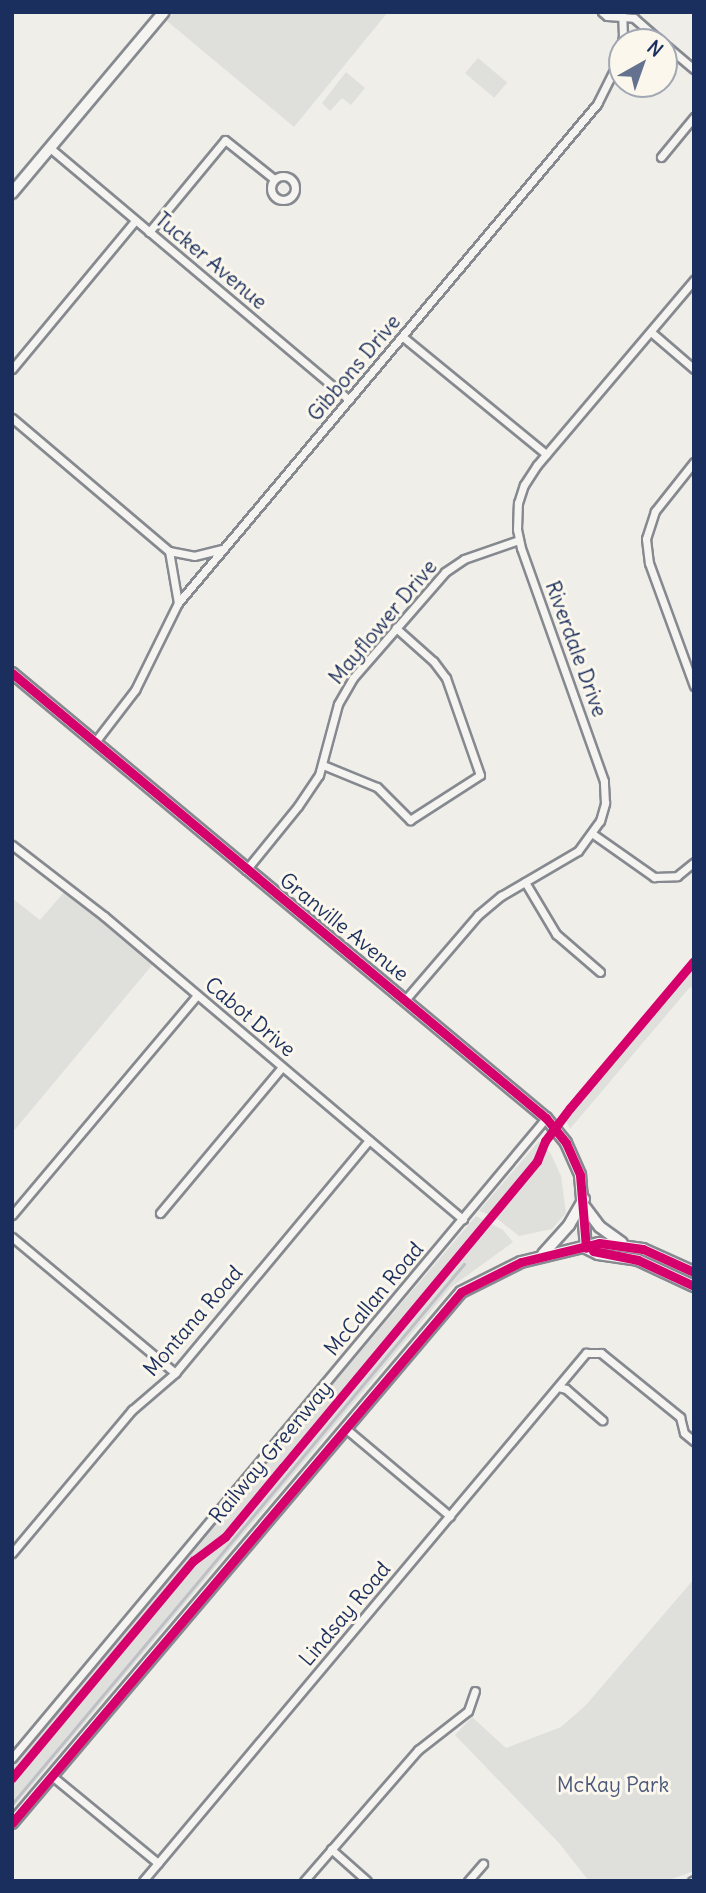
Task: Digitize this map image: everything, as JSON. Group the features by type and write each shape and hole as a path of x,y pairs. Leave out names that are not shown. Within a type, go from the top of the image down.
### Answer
{"main road":[{"path":"12,193 164,12"},
{"name":"Granville Avenue","path":"12,673 546,1118 575,1159 584,1202 586,1248"},
{"path":"543,1254 584,1202 600,1227 625,1245"},
{"path":"12,1824 461,1292 502,1269 543,1254 586,1248 599,1243 625,1245 664,1256 694,1272"},
{"path":"586,1248 598,1254 638,1260 694,1286"}],"street":[{"path":"602,12 607,16 622,14 634,18 646,28"},
{"name":"Gibbons Drive","path":"96,742 139,683 178,603 597,104 618,62 623,37 622,14"},
{"path":"678,56 694,69"},
{"path":"660,157 694,117"},
{"path":"149,232 225,140 274,179"},
{"name":"Tucker Avenue","path":"50,148 349,400"},
{"path":"12,369 135,220"},
{"name":"Riverdale Drive","path":"593,834 603,816 604,780 519,540 516,516 521,494 546,454 694,280"},
{"path":"650,332 694,369"},
{"path":"403,337 546,454"},
{"path":"12,418 169,551 194,556 227,547"},
{"path":"694,462 655,511 646,540 649,563 694,686"},
{"name":"Mayflower Drive","path":"246,870 307,795 323,765 334,715 345,690 396,628 453,565 519,540"},
{"path":"169,551 178,603"},
{"path":"323,765 377,787 410,820 480,775 446,678 433,661 396,628"},
{"path":"405,1000 468,925 488,906 578,851 593,834 654,877 677,876 694,862"},
{"name":"Cabot Drive","path":"12,845 52,873 463,1219"},
{"path":"525,881 556,933 573,952 600,972"},
{"path":"12,1215 197,995"},
{"path":"160,1213 282,1067"},
{"name":"McCallan Road","path":"12,1758 546,1118"},
{"name":"Montana Road","path":"12,1553 132,1410 176,1373 369,1140"},
{"path":"12,1237 176,1373"},
{"name":"Lindsay Road","path":"143,1881 586,1353 601,1353 680,1418 684,1433 694,1441"},
{"path":"558,1387 566,1390 603,1420"},
{"path":"345,1428 450,1516"},
{"path":"304,1881 418,1750 468,1711 475,1691"},
{"path":"52,1776 158,1863"},
{"path":"331,1849 367,1881"},
{"path":"468,1881 483,1864"}],"green space":[{"path":"174,12 388,12 294,127 167,21"},
{"path":"478,58 507,82 494,98 465,73"},
{"path":"346,72 365,88 351,105 342,98 330,111 322,103"},
{"path":"66,890 153,964 12,1133 12,898 40,920"},
{"path":"694,958 694,989 690,987 570,1129 562,1113"},
{"path":"539,1141 551,1154 561,1176 566,1213 552,1229 519,1236 495,1217 479,1211"},
{"path":"476,1216 503,1230 513,1242 450,1288 12,1809 12,1760"},
{"name":"McKay Park","path":"694,1579 694,1871 666,1881 589,1881 559,1843 455,1735 472,1717 506,1748 561,1727 586,1705"}],"waterway":[{"path":"12,1804 464,1264"}],"cycle path":[{"path":"12,673 546,1118 566,1143 580,1175 586,1248"},
{"name":"Railway Greenway","path":"12,1778 193,1561 225,1537 537,1161 545,1141 570,1108 694,961"},
{"path":"12,1823 461,1292 521,1262 599,1243 643,1249 694,1272"},
{"path":"593,1251 638,1260 694,1286"}]}
